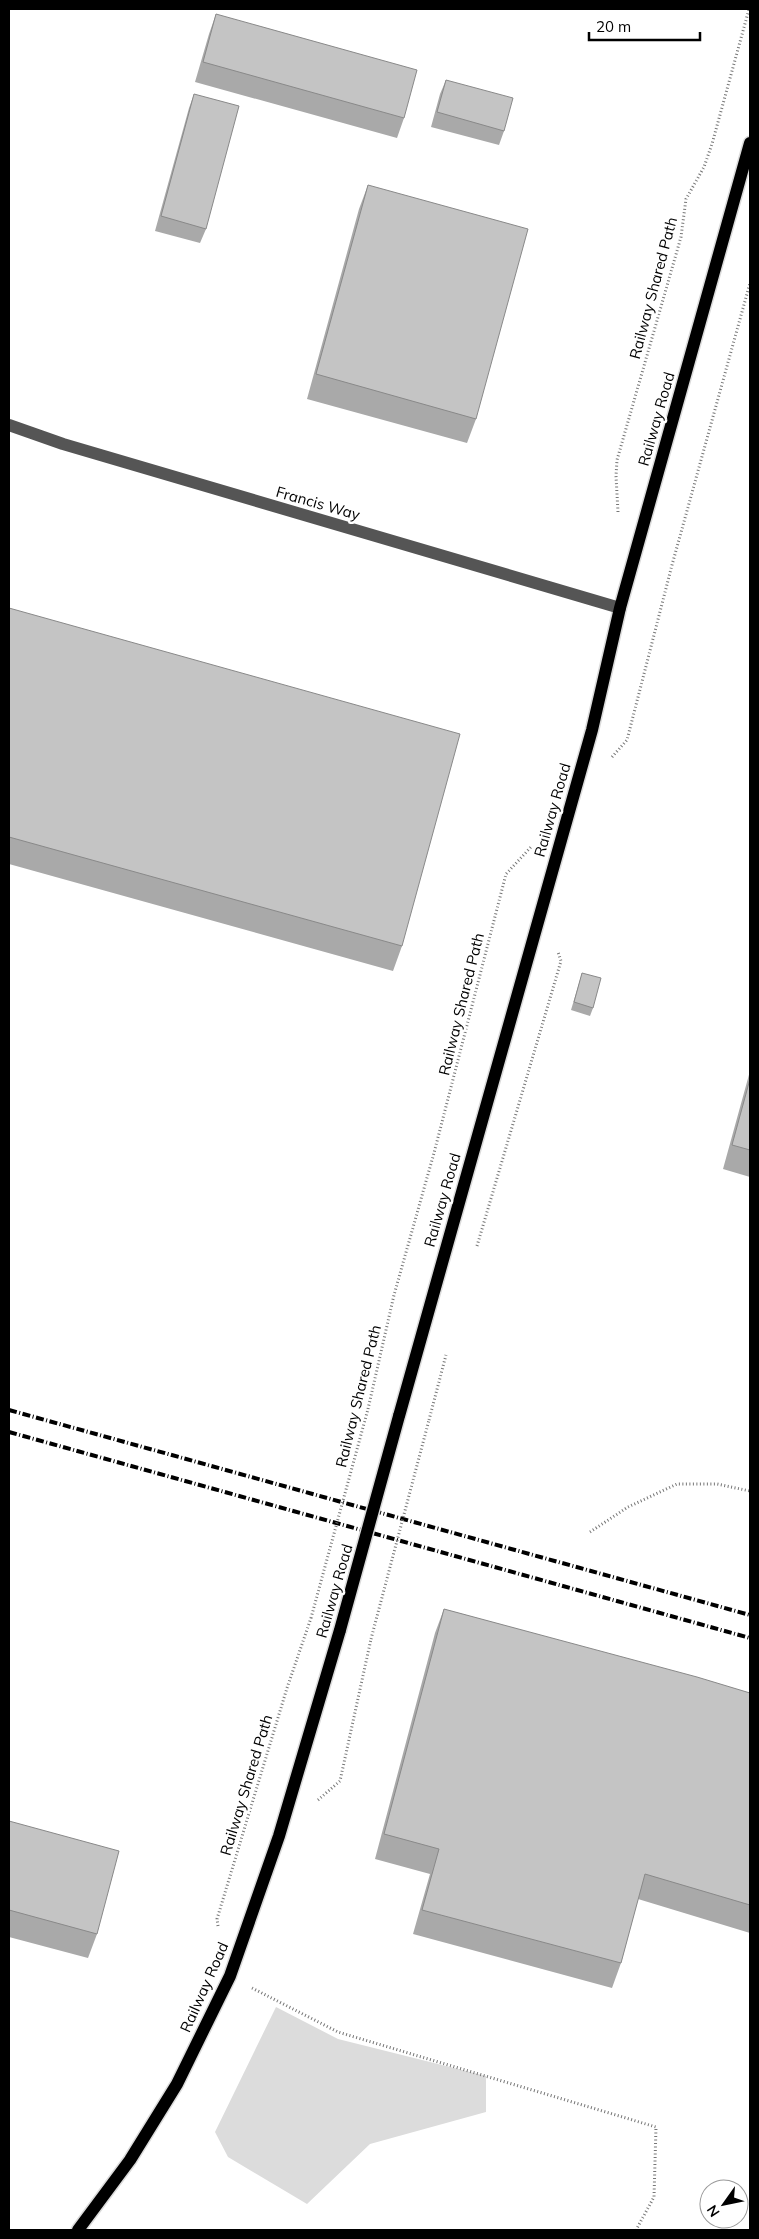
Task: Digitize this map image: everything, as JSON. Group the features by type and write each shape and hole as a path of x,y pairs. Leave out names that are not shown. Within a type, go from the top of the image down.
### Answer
{"main road":[{"name":"Railway Road","path":"78,2230 130,2160 177,2084 230,1976 278,1836 340,1630 592,730 620,608 750,143"}],"street":[{"name":"Francis Way","path":"9,425 64,444 620,608"}],"path":[{"name":"Railway Shared Path","path":"617,490 617,460 681,237 686,199 704,167 712,144 749,9"},
{"path":"621,747 627,740 672,565 750,283"},
{"name":"Railway Shared Path","path":"217,1919 287,1688 311,1618 368,1409 394,1295 434,1153 506,874"},
{"path":"474,1253 561,961"},
{"path":"340,1781 371,1639 448,1346"},
{"path":"590,1532 628,1507 677,1484 717,1484 750,1491"},
{"path":"230,1976 338,2032 656,2127 654,2197 636,2230"}],"shaded area":[{"path":"276,2007 338,2039 486,2076 486,2112 370,2144 307,2204 228,2157 215,2132"}],"building":[{"path":"216,14 417,70 404,118 203,62"},
{"path":"446,80 513,98 504,131 437,112"},
{"path":"194,94 239,106 206,229 161,216"},
{"path":"368,185 528,229 476,419 316,374"},
{"path":"9,608 460,734 402,946 9,837"},
{"path":"582,973 601,978 593,1008 574,1002"},
{"path":"750,1079 750,1150 732,1145"},
{"path":"444,1609 750,1693 750,1905 645,1874 621,1963 422,1910 439,1849 384,1834"},
{"path":"9,1821 119,1851 97,1934 9,1910"}],"railway":[{"path":"9,1410 750,1615"},
{"path":"9,1432 750,1638"}]}
